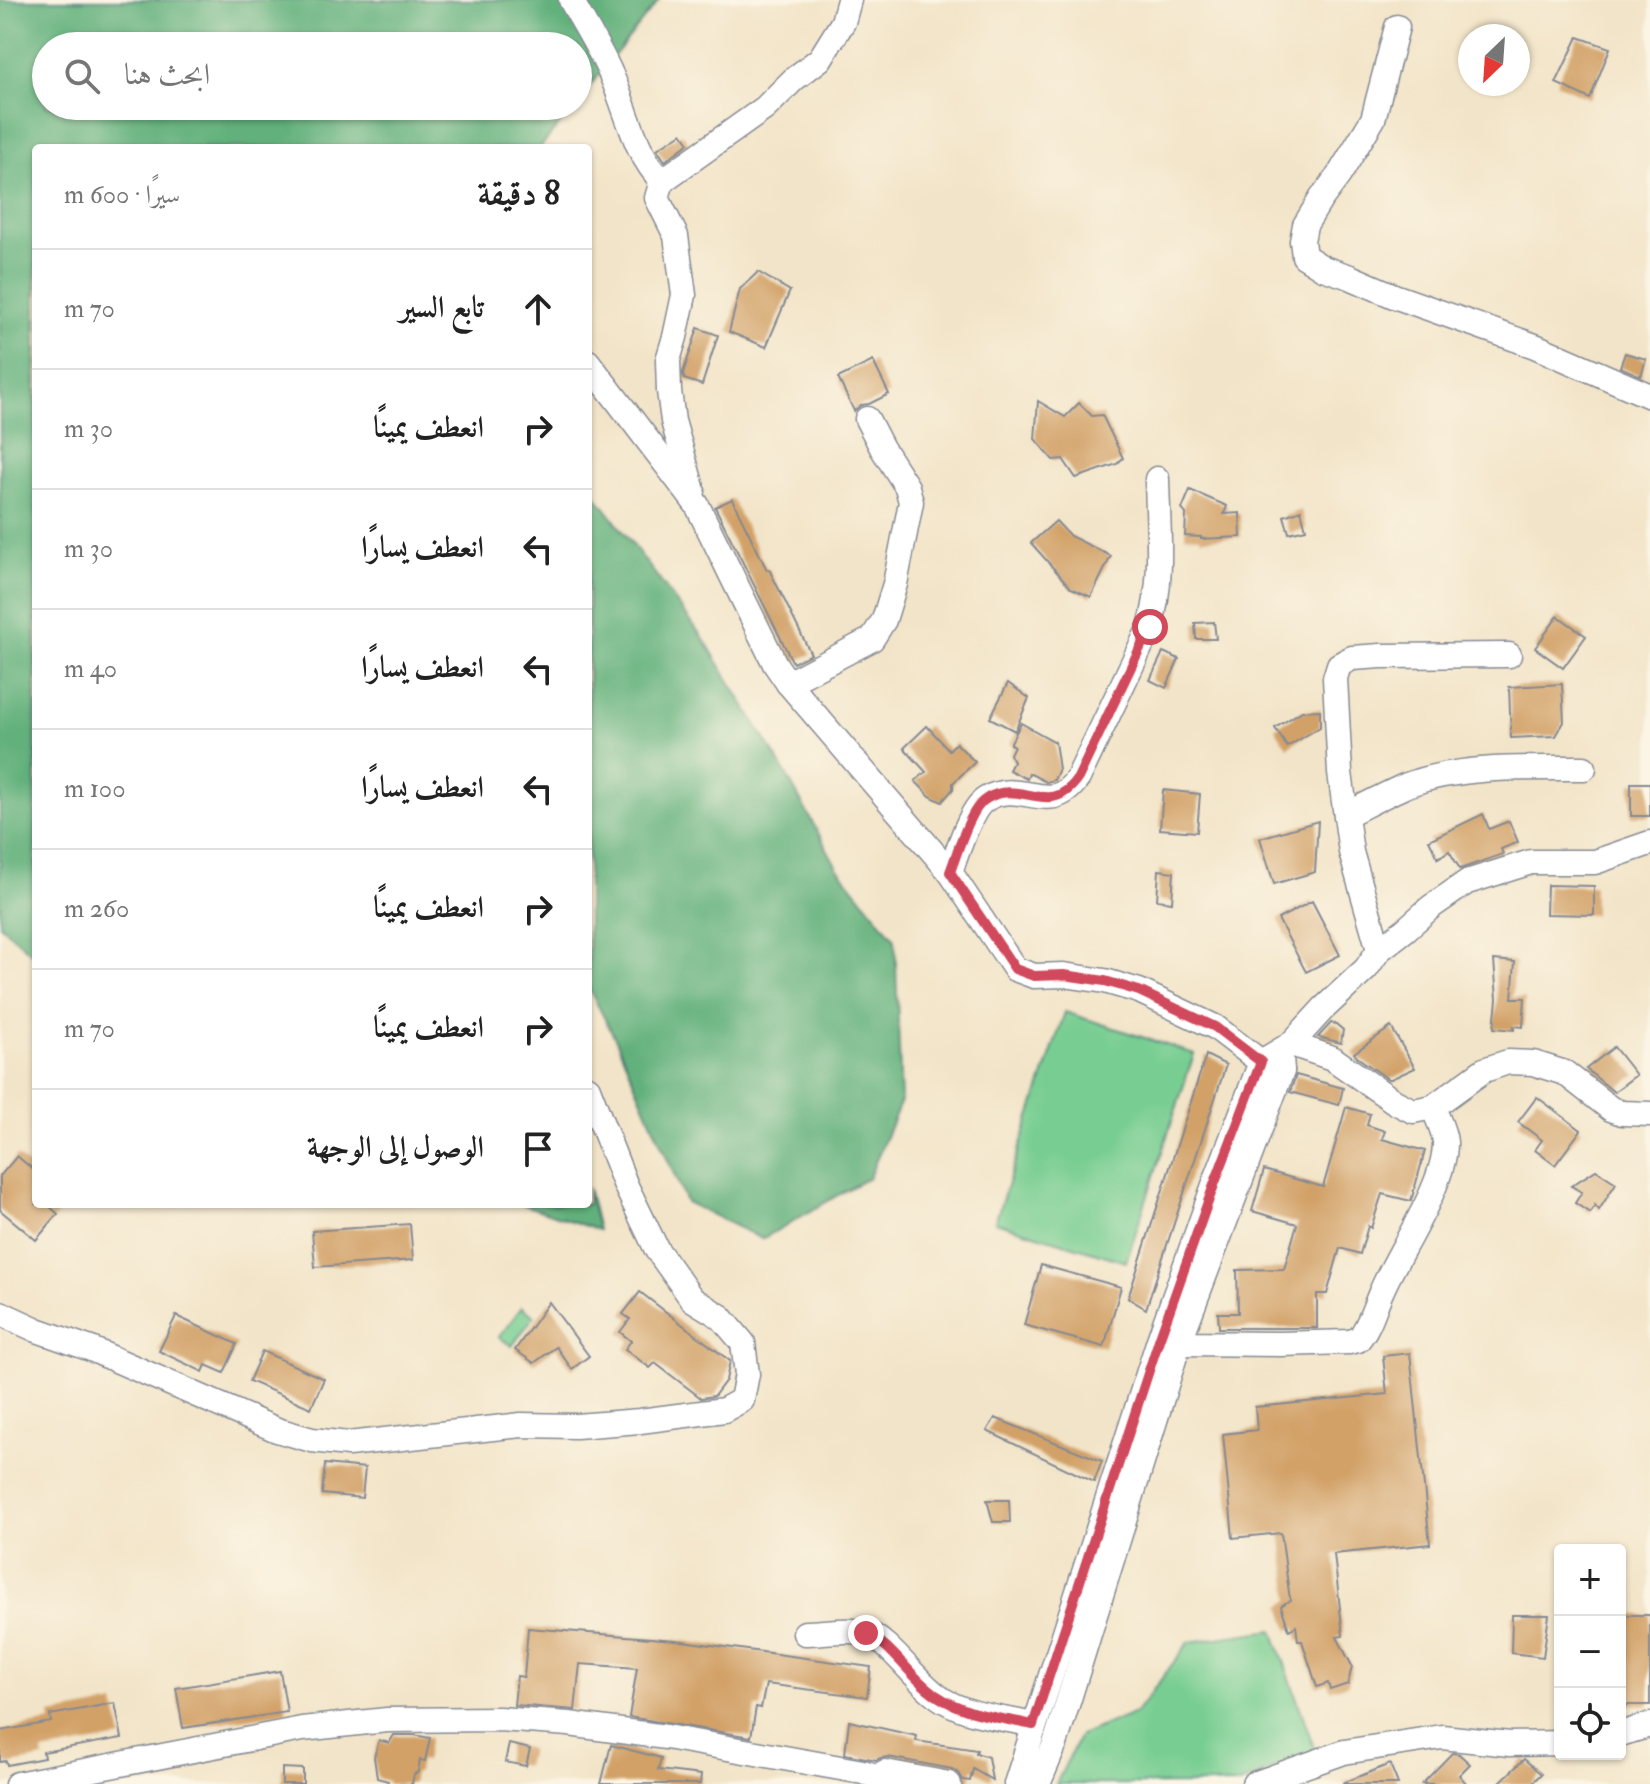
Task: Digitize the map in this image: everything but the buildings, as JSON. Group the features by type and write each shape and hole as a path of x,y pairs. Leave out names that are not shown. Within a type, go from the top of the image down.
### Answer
{"street":[{"path":"571,0 589,32"},
{"path":"849,0 843,22 820,59 765,108 662,181 657,198 676,236 684,295 668,360 673,421 697,505 775,664 788,683 950,872 1015,969 1034,976 1064,975 1105,981 1139,991 1279,1057 1332,1058 1413,1111 1433,1107 1484,1070 1508,1062 1520,1062 1565,1073 1611,1109 1622,1113 1650,1114"},
{"path":"1397,27 1373,119 1305,225 1302,241 1304,256 1323,268 1535,346 1650,396"},
{"path":"592,38 613,76 641,154 662,181"},
{"path":"592,367 697,505"},
{"path":"788,683 872,639 884,620 895,584 911,502 907,487 867,419"},
{"path":"950,872 970,819 984,799 1004,792 1055,798 1069,791 1078,778 1150,627 1157,604 1160,571 1157,479"},
{"path":"1379,950 1351,852 1340,773 1335,678 1339,665 1352,658 1381,656 1509,655"},
{"path":"1346,815 1409,785 1446,775 1506,769 1584,768"},
{"path":"1016,1784 1033,1725 1169,1342 1225,1188 1279,1057 1323,1009 1366,969 1379,950 1467,882 1531,862 1595,862 1650,843"},
{"path":"0,1313 277,1430 312,1440 348,1444 521,1425 576,1426 640,1421 724,1410 742,1400 747,1374 743,1343 721,1317 692,1299 657,1250 626,1186 592,1098"},
{"path":"1169,1342 1280,1344 1358,1340 1433,1191 1445,1141 1433,1107"},
{"path":"1038,1784 1055,1744 1169,1342"},
{"path":"805,1633 866,1633 883,1644 928,1690 944,1701 962,1709 1033,1725"},
{"path":"17,1784 302,1729 387,1720 439,1719 569,1724 666,1737 863,1772 901,1784"},
{"path":"1626,1732 1650,1725"},
{"path":"1254,1784 1344,1752 1442,1737 1510,1744 1554,1743"},
{"path":"863,1772 878,1771 949,1784"}],"green space":[{"path":"0,0 659,0 592,84 592,32 32,32 32,120 563,120 543,144 32,144 32,953 0,925"},
{"path":"592,490 704,639 781,765 837,867 895,939 901,1101 869,1177 762,1239 686,1202 616,1040 592,995"},
{"path":"1065,1012 1194,1054 1126,1262 995,1222"},
{"path":"592,1205 598,1230 533,1208 592,1208"},
{"path":"522,1307 534,1316 512,1346 499,1337"},
{"path":"1273,1630 1315,1751 1240,1784 1056,1784 1080,1735 1136,1713 1189,1642"}],"route":[{"path":"866,1633 883,1644 928,1690 944,1701 962,1709 1033,1725 1159,1340 1261,1062 1215,1027 1139,991 1105,981 1064,975 1034,976 1015,969 950,872 970,819 984,799 1004,792 1055,798 1069,791 1150,627"}]}
